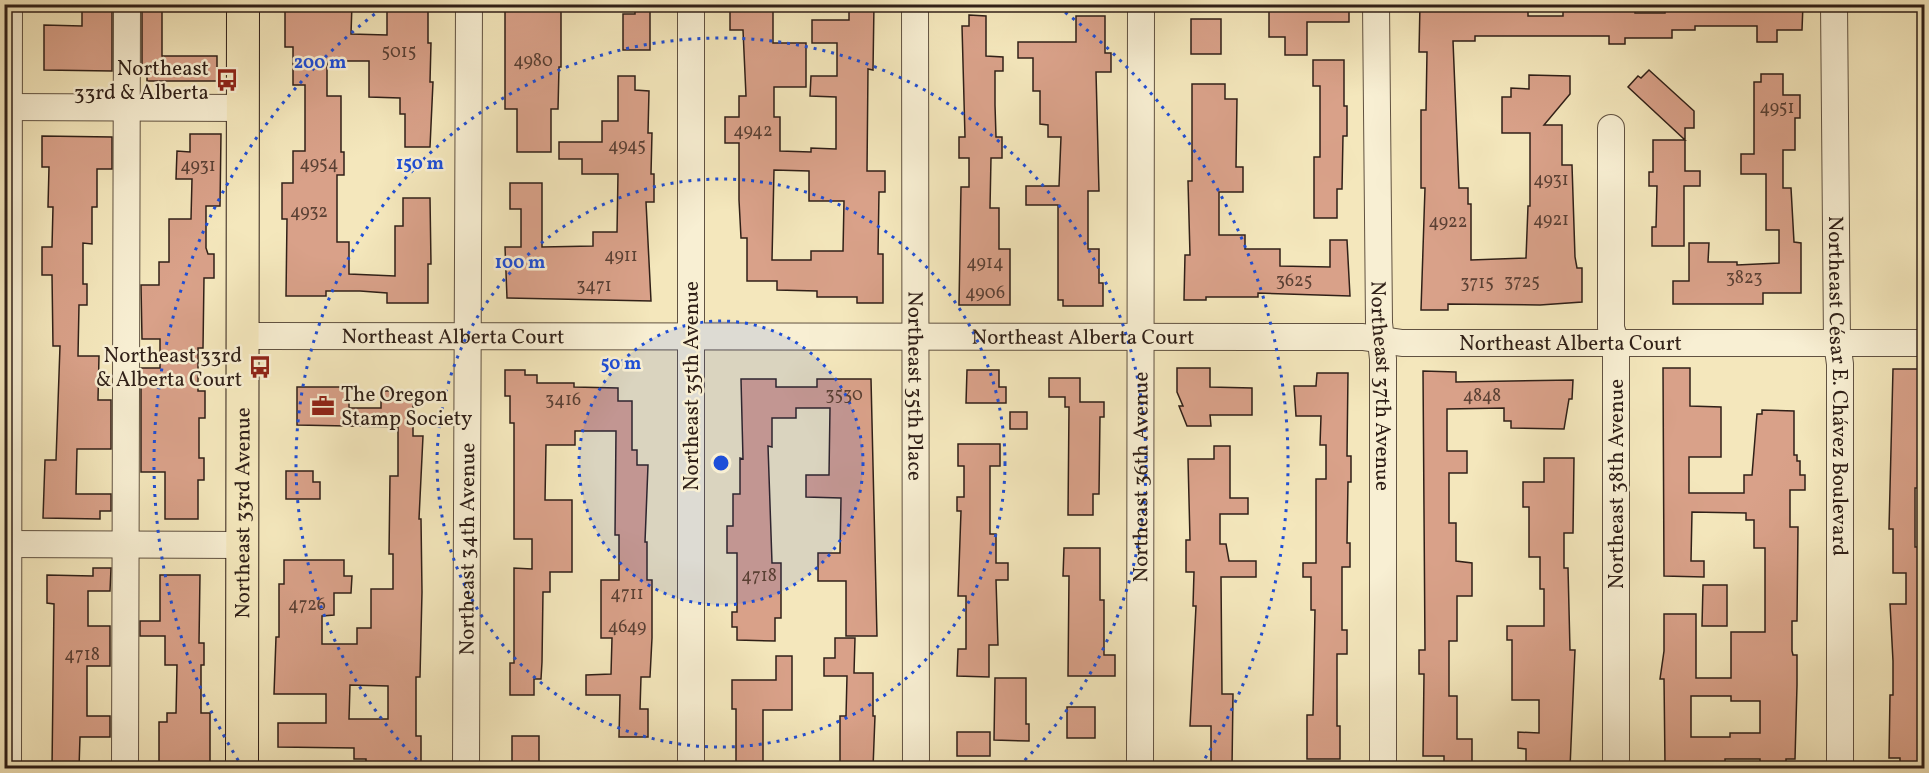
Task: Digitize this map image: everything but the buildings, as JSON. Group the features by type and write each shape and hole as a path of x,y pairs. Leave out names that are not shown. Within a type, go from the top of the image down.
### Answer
{"main road":[{"name":"Northeast 33rd Avenue","path":"242,768 243,4"}],"street":[{"path":"8,768 6,544 9,4"},
{"path":"125,768 127,4"},
{"name":"Northeast 34th Avenue","path":"466,768 469,4"},
{"name":"Northeast 35th Avenue","path":"691,4 691,768"},
{"name":"Northeast 35th Place","path":"915,4 916,768"},
{"name":"Northeast 36th Avenue","path":"1140,768 1141,4"},
{"name":"Northeast 37th Avenue","path":"1376,4 1383,359 1383,768"},
{"name":"Northeast César E. Chávez Boulevard","path":"1834,4 1840,364 1840,768"},
{"path":"7,107 243,108"},
{"name":"Northeast 38th Avenue","path":"1611,128 1611,328 1616,343 1616,768"},
{"name":"Northeast Alberta Court","path":"243,336 1141,337 1381,340 1402,343 1924,342"},
{"path":"6,544 242,544"}],"place":[{"name":"Northeast 33rd & Alberta","path":"227,80"},
{"name":"Northeast 33rd & Alberta Court","path":"260,367"},
{"name":"The Oregon Stamp Society","path":"323,406"}]}
